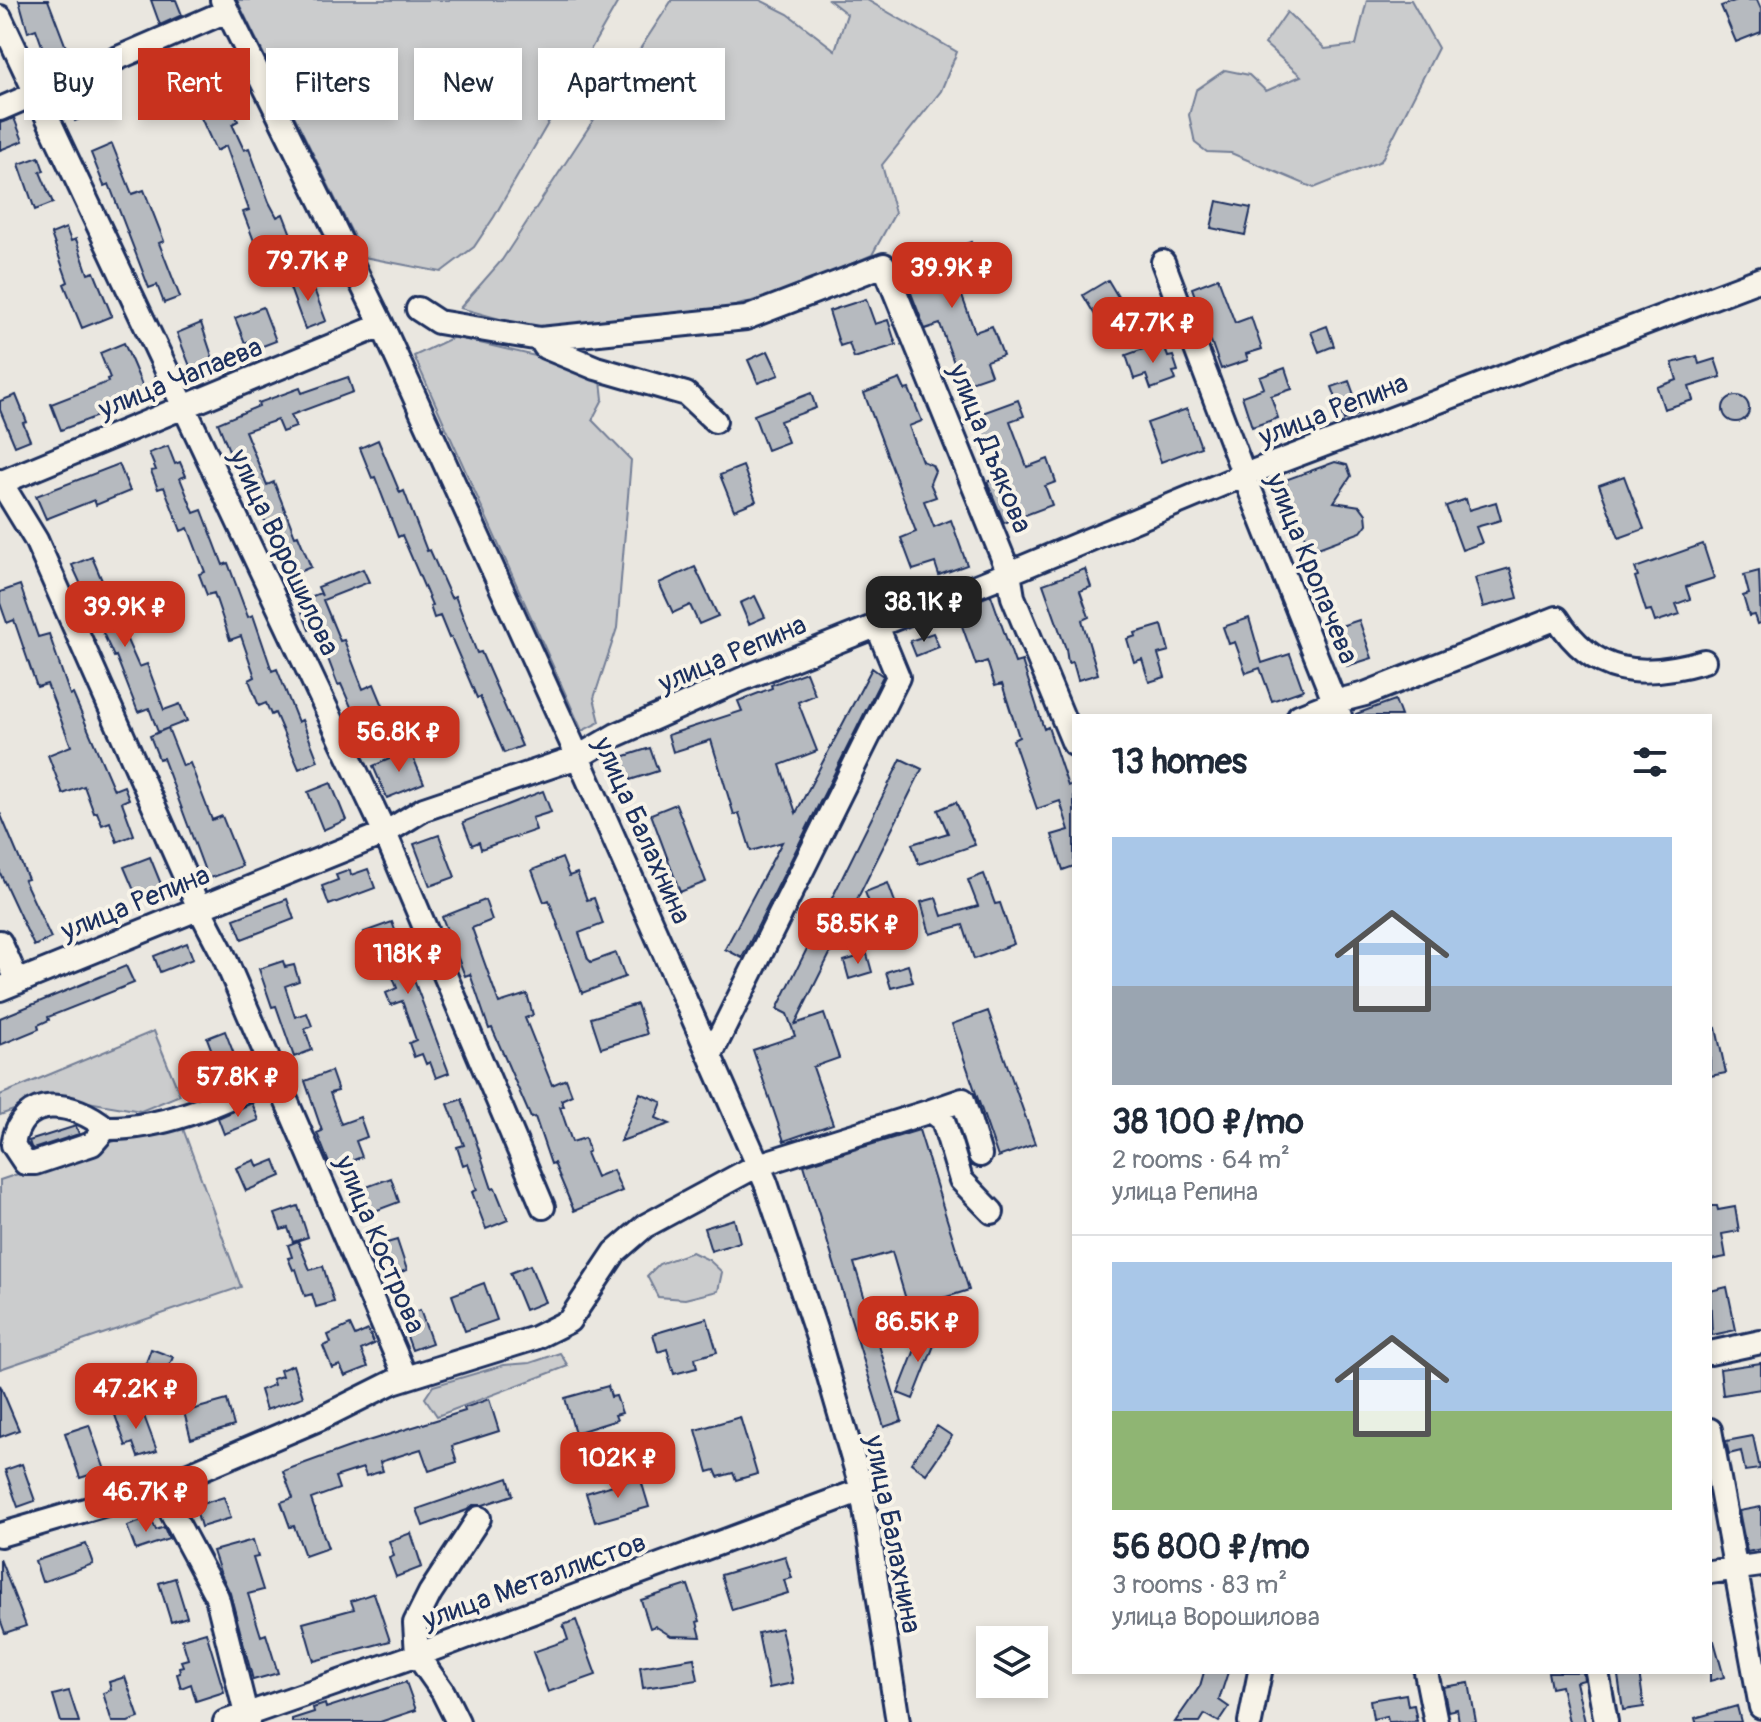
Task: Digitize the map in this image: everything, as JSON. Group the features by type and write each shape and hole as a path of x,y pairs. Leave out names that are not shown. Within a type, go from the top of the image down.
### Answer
{"street":[{"path":"122,53 224,5"},
{"name":"улица Балахнина","path":"224,5 382,325 758,1165 817,1335 862,1490 898,1722"},
{"name":"улица Ворошилова","path":"0,17 24,68"},
{"path":"0,109 24,99"},
{"name":"улица Ворошилова","path":"48,120 385,833 543,1207"},
{"name":"улица Кропачева","path":"1163,262 1337,709"},
{"name":"улица Дъякова","path":"540,339 746,318 884,265 1009,573 1013,597 1072,739"},
{"name":"улица Репина","path":"9,986 385,833 424,809 578,757 616,735 740,680 1244,475 1491,380 1713,300 1761,279"},
{"path":"418,309 438,322 540,339 545,347 596,368 686,394 715,421"},
{"name":"улица Чапаева","path":"0,482 382,325"},
{"name":"улица Кострова","path":"0,482 36,540 199,908 223,954 406,1378"},
{"path":"1310,714 1337,709 1365,694 1557,618 1570,640 1600,662 1632,671 1676,669 1704,661"},
{"path":"710,1056 898,677 877,626"},
{"path":"0,942 9,986"},
{"path":"106,1128 127,1128 190,1114 276,1077"},
{"path":"1,1532 158,1487 321,1418 406,1378 535,1338 569,1321 615,1252 645,1226 758,1165 963,1100 980,1155"},
{"path":"931,1111 943,1120 961,1180 992,1212"},
{"path":"1712,1353 1761,1342"},
{"path":"1712,1441 1761,1707"},
{"path":"158,1487 217,1597 247,1718"},
{"name":"улица Металлистов","path":"225,1722 247,1718 862,1490"},
{"path":"458,1722 443,1692 417,1655 415,1623 430,1593 479,1518"},
{"path":"1712,1572 1761,1565"},
{"path":"1250,1722 1260,1674"},
{"path":"1426,1674 1436,1722"},
{"path":"1597,1674 1606,1722"}],"shaded area":[{"path":"237,0 619,0 591,48 538,48 538,120 550,120 474,247 441,272 364,257 296,120 398,120 398,48 266,48 266,59"},
{"path":"672,0 760,0 788,14 835,50 847,14 829,0 867,0 957,52 941,91 882,165 895,213 872,255 795,288 712,313 532,328 460,308 502,260 594,120 725,120 725,48 641,48"},
{"path":"1367,0 1411,0 1438,48 1381,161 1314,188 1231,153 1207,152 1195,143 1189,115 1196,90 1225,70 1249,75 1266,91 1301,76 1265,44 1287,12 1325,49 1356,45"},
{"path":"454,337 561,362 601,381 603,399 592,420 631,460 617,628 594,698 600,722 582,731 414,356"},
{"path":"154,1031 180,1095 141,1111 52,1096 0,1115 0,1095"},
{"path":"182,1126 241,1287 0,1369 0,1180 118,1140"},
{"path":"692,1252 709,1260 722,1272 718,1291 685,1299 658,1297 647,1276 659,1264"},
{"path":"560,1353 568,1366 437,1416 425,1398 433,1386 504,1365 530,1363"}],"building":[{"path":"19,0 48,0 66,48 43,48 36,29 28,32"},
{"path":"151,0 176,0 182,15 160,25"},
{"path":"1737,0 1757,0 1761,9 1761,32 1736,42 1721,6"},
{"path":"14,118 23,141 0,150 0,123"},
{"path":"202,120 238,120 232,124 244,150 249,148 269,202 277,217 283,214 292,237 285,239 288,247 268,255 261,238 254,241 243,212 249,210 226,146 216,151"},
{"path":"112,144 132,194 144,190 164,241 159,243 180,297 164,303 157,285 149,288 109,184 104,186 91,153"},
{"path":"39,157 44,171 40,172 53,203 35,210 19,164"},
{"path":"1217,201 1251,208 1245,235 1211,228"},
{"path":"66,228 71,241 76,239 88,274 94,272 112,316 82,328 64,284 68,282 51,234"},
{"path":"971,242 977,260 963,265 969,280 958,285 975,332 992,326 1003,355 986,361 991,375 962,385 940,324 925,329 901,267"},
{"path":"309,276 326,321 305,329 290,288"},
{"path":"1218,278 1235,323 1251,317 1262,349 1246,354 1248,360 1221,369 1192,288"},
{"path":"1108,280 1133,322 1108,337 1083,295"},
{"path":"866,299 875,324 888,320 896,345 854,358 849,343 840,346 829,311"},
{"path":"263,307 276,341 255,349 251,340 245,343 235,318"},
{"path":"201,323 215,365 193,374 177,333"},
{"path":"1327,326 1334,346 1319,352 1311,332"},
{"path":"1163,342 1168,357 1173,356 1178,371 1173,372 1176,380 1151,389 1146,375 1134,379 1126,355"},
{"path":"124,343 145,392 102,411 103,414 61,430 51,404 108,382 110,378 100,353"},
{"path":"768,351 779,375 758,383 748,360"},
{"path":"1697,356 1699,364 1715,359 1721,377 1689,387 1693,400 1664,409 1657,387 1677,380 1672,363"},
{"path":"1285,368 1292,389 1271,396 1278,418 1252,427 1242,396 1264,388 1260,377"},
{"path":"348,377 353,392 291,415 296,427 282,432 277,420 245,431 267,485 274,482 311,567 287,577 244,468 240,470 237,462 234,463 218,423 259,406 258,403 300,388 302,393"},
{"path":"900,379 905,390 909,389 922,421 909,426 922,461 932,465 935,471 930,483 936,497 924,501 934,527 951,520 967,565 939,575 935,563 913,570 901,538 916,532 864,393"},
{"path":"1349,381 1361,414 1344,420 1332,387"},
{"path":"811,393 816,408 780,421 788,442 767,450 754,415"},
{"path":"16,395 27,422 23,423 30,440 15,446 0,410 0,401"},
{"path":"1736,396 1745,400 1749,409 1745,418 1736,422 1727,418 1723,409 1727,400"},
{"path":"1018,400 1024,416 1010,421 1027,467 1048,459 1056,482 1045,486 1052,505 1004,523 987,482 997,479 974,416"},
{"path":"1187,409 1201,447 1161,462 1147,423"},
{"path":"378,440 400,493 404,491 427,551 430,550 451,598 455,596 477,653 481,652 522,746 504,753 451,637 440,616 434,618 432,605 402,535 398,537 375,477 372,478 360,448"},
{"path":"168,446 175,464 180,462 186,476 180,478 194,513 202,510 223,565 228,563 248,617 253,615 272,671 277,669 318,761 299,769 275,713 271,715 266,703 259,706 249,680 255,677 241,636 230,640 214,593 207,595 199,574 205,572 188,528 181,531 164,487 158,489 151,471 156,470 149,453"},
{"path":"1335,462 1347,465 1351,476 1334,502 1360,506 1366,514 1367,524 1361,532 1310,551 1285,480"},
{"path":"119,464 130,491 96,505 94,500 46,519 36,496"},
{"path":"743,466 756,501 734,510 720,475"},
{"path":"1624,476 1644,529 1619,538 1599,485"},
{"path":"1466,499 1469,510 1496,502 1501,520 1476,527 1482,543 1462,550 1446,506"},
{"path":"1703,544 1714,578 1686,587 1690,599 1676,604 1680,614 1655,622 1651,610 1646,611 1635,568"},
{"path":"92,557 117,616 124,614 130,628 123,631 139,667 147,664 164,710 180,704 187,721 158,732 149,708 138,712 116,656 72,565"},
{"path":"695,567 718,616 699,624 690,605 673,613 659,583"},
{"path":"1510,568 1518,598 1483,607 1475,578"},
{"path":"363,569 369,582 323,600 340,641 344,640 363,689 374,684 386,713 377,717 384,734 362,743 351,717 355,716 341,684 338,685 316,627 309,630 298,602 320,593 322,596 318,587"},
{"path":"1085,569 1091,587 1080,591 1089,617 1082,620 1098,674 1078,680 1073,662 1068,663 1043,584"},
{"path":"1759,571 1761,623 1757,624 1754,615 1749,616 1743,596 1749,594 1744,575"},
{"path":"20,585 38,637 49,634 70,695 73,694 114,790 124,786 129,799 122,802 134,835 117,842 110,822 102,825 97,812 94,813 84,786 63,794 48,755 71,746 47,684 37,687 14,620 7,623 0,603 0,592"},
{"path":"991,595 1015,663 1022,661 1044,729 1048,727 1068,786 1072,785 1072,867 1063,870 1052,835 1069,830 1060,801 1037,809 1013,740 1019,737 1002,684 995,686 987,661 976,665 956,609"},
{"path":"755,596 765,617 749,624 740,603"},
{"path":"1249,618 1262,663 1290,654 1303,690 1272,701 1260,668 1246,673 1235,642 1229,644 1223,627"},
{"path":"1359,620 1372,658 1347,666 1335,628"},
{"path":"1162,625 1169,651 1158,654 1165,677 1149,682 1142,659 1134,662 1127,639 1136,636 1135,633"},
{"path":"933,633 939,647 916,656 910,641"},
{"path":"872,668 883,676 742,958 725,949 782,842 751,851 739,813 734,815 711,740 673,752 668,735 742,711 738,701 806,672 815,695 798,702 817,751 780,765 796,813"},
{"path":"1395,700 1400,714 1356,714"},
{"path":"168,728 183,766 190,763 212,820 222,816 242,866 208,879 163,758 159,759 150,736"},
{"path":"650,748 658,771 630,780 622,757"},
{"path":"410,750 424,783 387,798 373,766"},
{"path":"901,759 922,769 795,1024 824,1014 839,1058 813,1067 833,1124 784,1141 753,1050 795,1036 787,1014 777,1009"},
{"path":"331,783 346,820 323,830 308,792"},
{"path":"543,791 551,812 532,818 536,830 481,849 479,842 472,845 463,822"},
{"path":"956,802 975,845 919,864 912,844 948,833 938,810"},
{"path":"676,804 706,882 680,892 651,814"},
{"path":"0,813 28,879 24,880 51,938 34,946 0,873"},
{"path":"439,835 455,877 430,886 414,844"},
{"path":"150,857 163,889 138,900 124,867"},
{"path":"562,858 569,876 577,873 587,900 594,898 603,924 579,933 588,959 591,962 616,953 625,977 582,993 549,900 544,902 532,870"},
{"path":"368,869 375,888 329,905 322,886 338,880 336,875 350,870 351,875"},
{"path":"984,874 995,904 1000,903 1014,944 974,959 963,925 930,934 921,902 936,898 942,916 978,906 968,880"},
{"path":"888,883 896,905 873,913 865,892"},
{"path":"287,899 294,919 242,939 234,919"},
{"path":"485,900 492,920 472,928 499,1003 527,994 533,1015 525,1018 552,1085 566,1079 572,1095 561,1100 564,1106 560,1107 572,1142 585,1138 589,1151 586,1153 596,1177 613,1170 622,1191 574,1211 554,1163 551,1164 535,1117 531,1118 492,1028 489,1029 470,974 465,976 442,917"},
{"path":"392,922 449,1073 436,1078 430,1062 426,1064 422,1054 414,1057 409,1043 416,1040 402,1001 391,1005 386,993 397,988 387,962 382,964 375,943 369,945 364,932"},
{"path":"187,943 193,959 160,972 154,956"},
{"path":"867,954 872,972 849,979 844,961"},
{"path":"283,961 285,967 294,965 299,981 285,986 295,1017 307,1013 312,1026 305,1029 312,1050 294,1057 259,969"},
{"path":"908,965 913,982 891,988 886,972"},
{"path":"126,966 134,983 48,1017 49,1020 38,1025 39,1029 0,1045 0,1018"},
{"path":"637,1004 647,1034 601,1048 591,1018"},
{"path":"988,1011 1035,1144 998,1157 952,1024"},
{"path":"1716,1028 1726,1073 1712,1076 1712,1029"},
{"path":"225,1031 240,1070 222,1077 207,1038"},
{"path":"331,1071 338,1091 330,1093 341,1124 360,1117 367,1137 356,1141 362,1157 331,1168 317,1133 322,1131 305,1081"},
{"path":"640,1093 662,1102 656,1118 670,1124 621,1141"},
{"path":"462,1099 492,1189 495,1188 508,1220 486,1229 472,1192 477,1190 468,1163 463,1165 457,1147 464,1145 448,1104"},
{"path":"252,1103 259,1120 224,1134 218,1118"},
{"path":"76,1126 79,1134 33,1149 31,1147 29,1141"},
{"path":"919,1130 969,1290 927,1303 930,1314 912,1320 892,1252 854,1263 902,1421 884,1427 804,1165"},
{"path":"255,1160 258,1167 275,1160 281,1176 246,1191 236,1168"},
{"path":"391,1178 399,1202 359,1217 350,1193"},
{"path":"298,1206 308,1237 293,1242 288,1228 281,1230 275,1214"},
{"path":"1712,1206 1717,1206 1718,1210 1735,1207 1739,1231 1722,1234 1726,1257 1712,1260"},
{"path":"734,1219 740,1242 711,1251 704,1228"},
{"path":"397,1240 407,1270 382,1278 373,1247"},
{"path":"298,1241 310,1270 323,1266 334,1302 316,1307 312,1294 305,1296 296,1269 293,1270 288,1258 292,1257 288,1245"},
{"path":"530,1265 545,1302 525,1310 510,1273"},
{"path":"484,1283 497,1320 465,1331 452,1295"},
{"path":"1727,1287 1736,1330 1712,1335 1712,1291"},
{"path":"420,1310 432,1343 412,1350 400,1317"},
{"path":"707,1318 717,1352 695,1358 697,1368 674,1374 667,1349 658,1352 653,1334"},
{"path":"350,1325 355,1336 368,1330 374,1344 361,1350 368,1367 345,1376 340,1365 332,1368 323,1346 331,1343 328,1335"},
{"path":"923,1329 938,1335 913,1399 898,1393"},
{"path":"151,1349 173,1357 167,1371 146,1363"},
{"path":"1761,1363 1761,1389 1723,1395 1720,1369"},
{"path":"293,1365 303,1397 266,1410 260,1390 274,1385 272,1379 282,1376 280,1370"},
{"path":"0,1385 19,1430 0,1437"},
{"path":"608,1386 611,1397 616,1396 622,1413 615,1415 617,1420 575,1433 565,1398"},
{"path":"489,1399 499,1431 452,1446 457,1462 429,1471 421,1449 380,1462 383,1471 366,1476 363,1468 335,1477 339,1489 311,1499 328,1548 305,1556 281,1502 293,1498 283,1471 465,1411 464,1408"},
{"path":"227,1400 234,1426 191,1439 184,1412"},
{"path":"140,1405 157,1451 138,1457 133,1443 126,1446 115,1415"},
{"path":"740,1417 757,1474 736,1480 733,1473 718,1477 715,1470 708,1472 696,1430"},
{"path":"89,1425 105,1470 80,1478 65,1433"},
{"path":"937,1426 952,1436 926,1474 911,1463"},
{"path":"1753,1436 1760,1469 1745,1471 1741,1451 1729,1454 1726,1441"},
{"path":"22,1464 35,1501 18,1507 5,1470"},
{"path":"640,1477 649,1507 595,1522 586,1493"},
{"path":"508,1478 513,1495 483,1505 473,1505 423,1526 417,1509"},
{"path":"224,1497 231,1518 201,1527 195,1506"},
{"path":"1761,1507 1761,1549 1747,1552 1739,1511"},
{"path":"151,1518 156,1530 164,1527 169,1539 136,1550 127,1526"},
{"path":"411,1533 422,1567 396,1577 389,1558 394,1556 389,1541"},
{"path":"253,1540 258,1557 253,1558 263,1590 248,1594 261,1636 266,1634 278,1673 253,1680 230,1593 213,1551"},
{"path":"86,1544 93,1564 42,1582 35,1561"},
{"path":"785,1556 792,1578 784,1580 788,1593 732,1610 721,1575"},
{"path":"0,1559 26,1626 5,1633 0,1619"},
{"path":"175,1578 187,1617 171,1622 159,1583"},
{"path":"688,1585 700,1621 697,1622 701,1637 671,1636 655,1626 650,1628 641,1600"},
{"path":"374,1593 390,1641 314,1661 303,1623 354,1609 351,1601"},
{"path":"576,1620 596,1675 548,1692 533,1652 568,1640 563,1625"},
{"path":"781,1628 793,1683 769,1688 758,1633"},
{"path":"206,1632 224,1692 196,1701 191,1684 181,1688 177,1674 180,1673 179,1667 183,1666 181,1661 188,1659 182,1639"},
{"path":"1712,1641 1714,1641 1724,1677 1710,1681"},
{"path":"694,1658 698,1680 643,1688 640,1667"},
{"path":"1203,1674 1227,1674 1219,1700 1229,1707 1219,1722 1205,1714 1200,1722 1175,1722 1200,1686"},
{"path":"1548,1674 1583,1674 1584,1680 1576,1682 1585,1722 1569,1722 1561,1686 1551,1688"},
{"path":"1639,1674 1644,1707 1623,1710 1618,1676"},
{"path":"125,1677 139,1718 112,1722 103,1693 111,1690 109,1682"},
{"path":"406,1682 416,1710 380,1722 292,1722 292,1719 314,1712 313,1708 325,1704 326,1708"},
{"path":"1469,1683 1476,1722 1459,1722 1457,1709 1448,1711 1443,1687"},
{"path":"69,1691 79,1722 61,1722 53,1695"},
{"path":"1406,1694 1408,1706 1414,1705 1417,1721 1388,1722 1387,1716 1373,1719 1370,1700"},
{"path":"1737,1706 1741,1722 1696,1722 1695,1718"}]}
